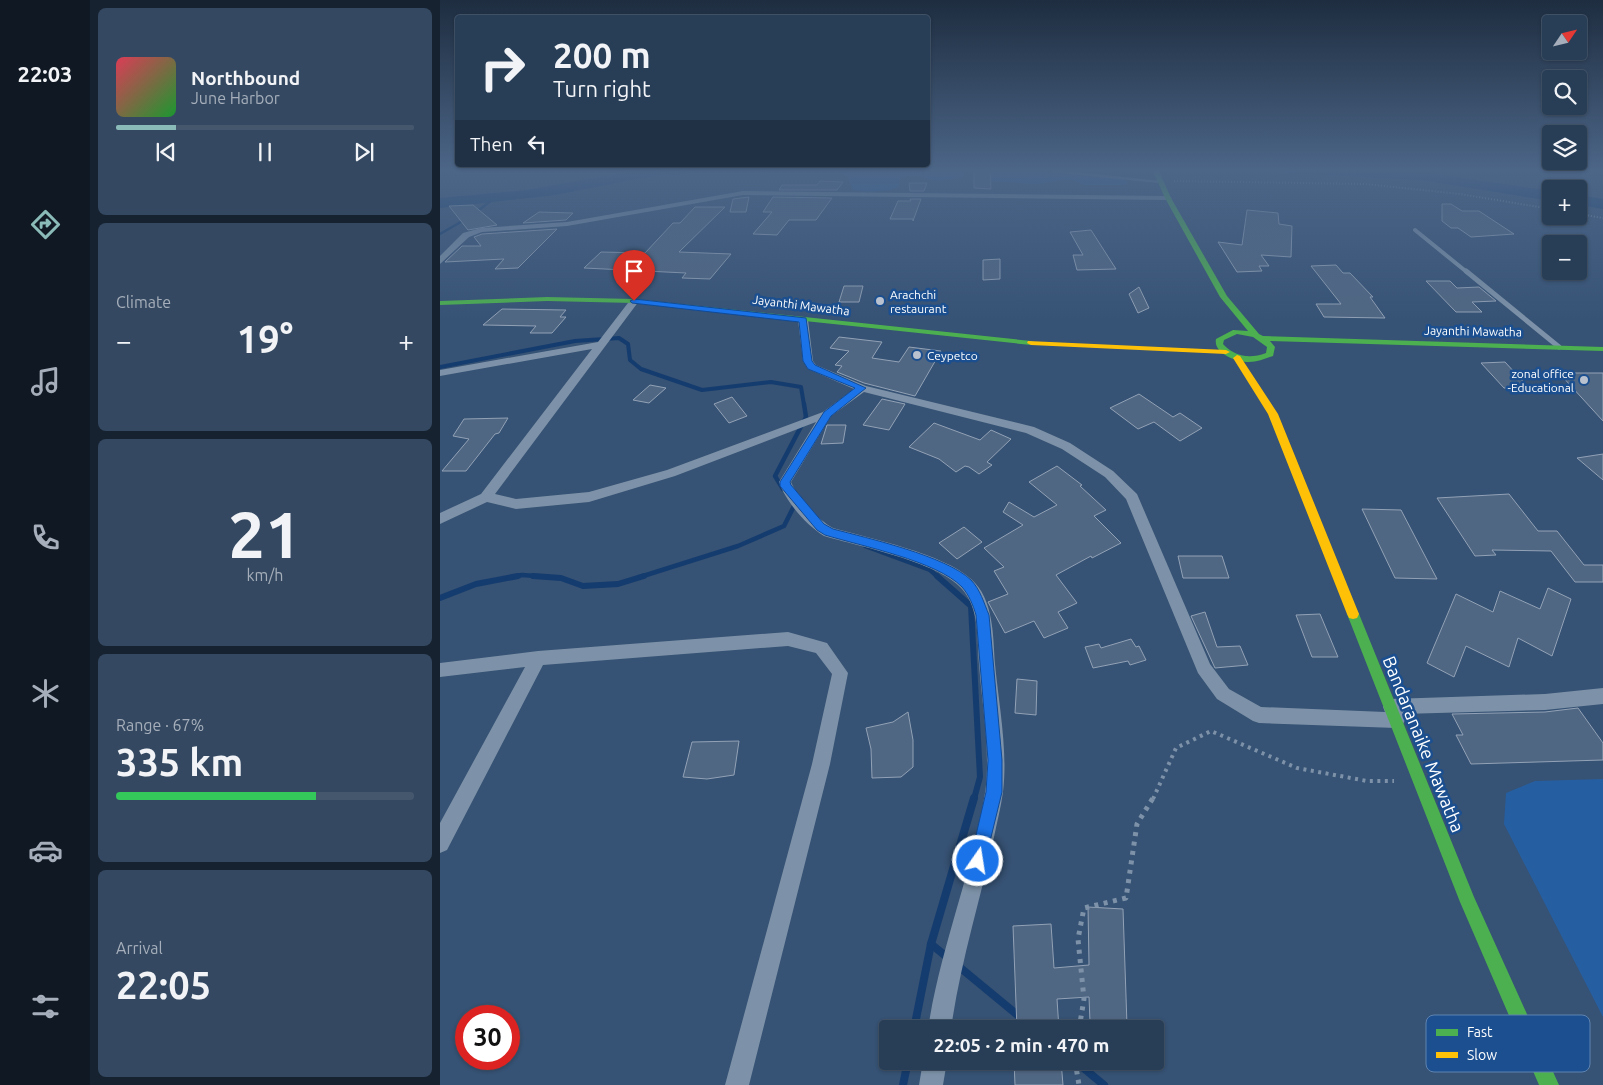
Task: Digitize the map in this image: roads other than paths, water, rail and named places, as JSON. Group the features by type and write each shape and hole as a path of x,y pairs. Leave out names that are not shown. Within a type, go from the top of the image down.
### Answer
{"main road":[{"path":"1180,220 1224,297 1260,336 1268,342 1270,356"},
{"path":"1224,297 1227,334 1220,344 1226,352 1237,358"},
{"name":"Jayanthi Mawatha","path":"440,303 547,299 634,301 997,340 1077,346 1159,347 1226,352"},
{"name":"Jayanthi Mawatha","path":"1159,347 1243,332 1260,336 1342,342 1603,349"},
{"name":"Jayanthi Mawatha","path":"1237,358 1256,360 1342,342"},
{"name":"Bandaranaike Mawatha","path":"1237,358 1273,414 1468,902 1518,1015"},
{"name":"Bandaranaike Mawatha","path":"1272,388 1273,414"},
{"name":"Bandaranaike Mawatha","path":"1543,1072 1549,1085"}],"street":[{"path":"440,261 466,235 481,230 567,224 592,220"},
{"path":"440,519 486,497 634,301"},
{"path":"803,320 808,361 812,367 862,388 1030,430 1066,446 1109,474 1132,497 1204,668 1223,694 1259,715 1394,714 1603,696"},
{"path":"440,373 600,344"},
{"path":"486,497 516,504 589,496 671,473 827,414 862,388"},
{"path":"827,414 785,482 789,492 820,527 829,532 889,548 942,568 966,583 975,596 983,615 995,760 994,792 970,895 945,989 940,1020"},
{"path":"440,670 538,658 788,639 821,648 840,673 821,764 737,1085"},
{"path":"440,843 538,658"},
{"path":"931,1085 934,1070"}],"lane":[{"path":"1415,230 1558,347"}],"waterway":[{"path":"440,234 465,220"},
{"path":"440,367 575,341 619,338 628,344 630,360 641,369 702,390 771,382 801,387 804,405"},
{"path":"783,489 775,476 806,417 804,404"},
{"path":"640,577 738,546 784,526 794,506"},
{"path":"865,546 930,570 938,577"},
{"path":"511,577 522,575 550,577"},
{"path":"440,598 476,584 518,576"},
{"path":"533,576 561,578 583,586 618,584 644,576"},
{"path":"937,576 971,606 980,777 974,799"},
{"path":"931,944 974,798"},
{"path":"916,1020 931,944"},
{"path":"931,944 948,958"},
{"path":"957,965 1020,1017"},
{"path":"903,1085 906,1070"},
{"path":"1086,1070 1104,1085"}],"place":[{"name":"Arachchi restaurant","path":"880,301"},
{"name":"Ceypetco","path":"917,355"},
{"name":"zonal office -Educational","path":"1584,380"}]}
